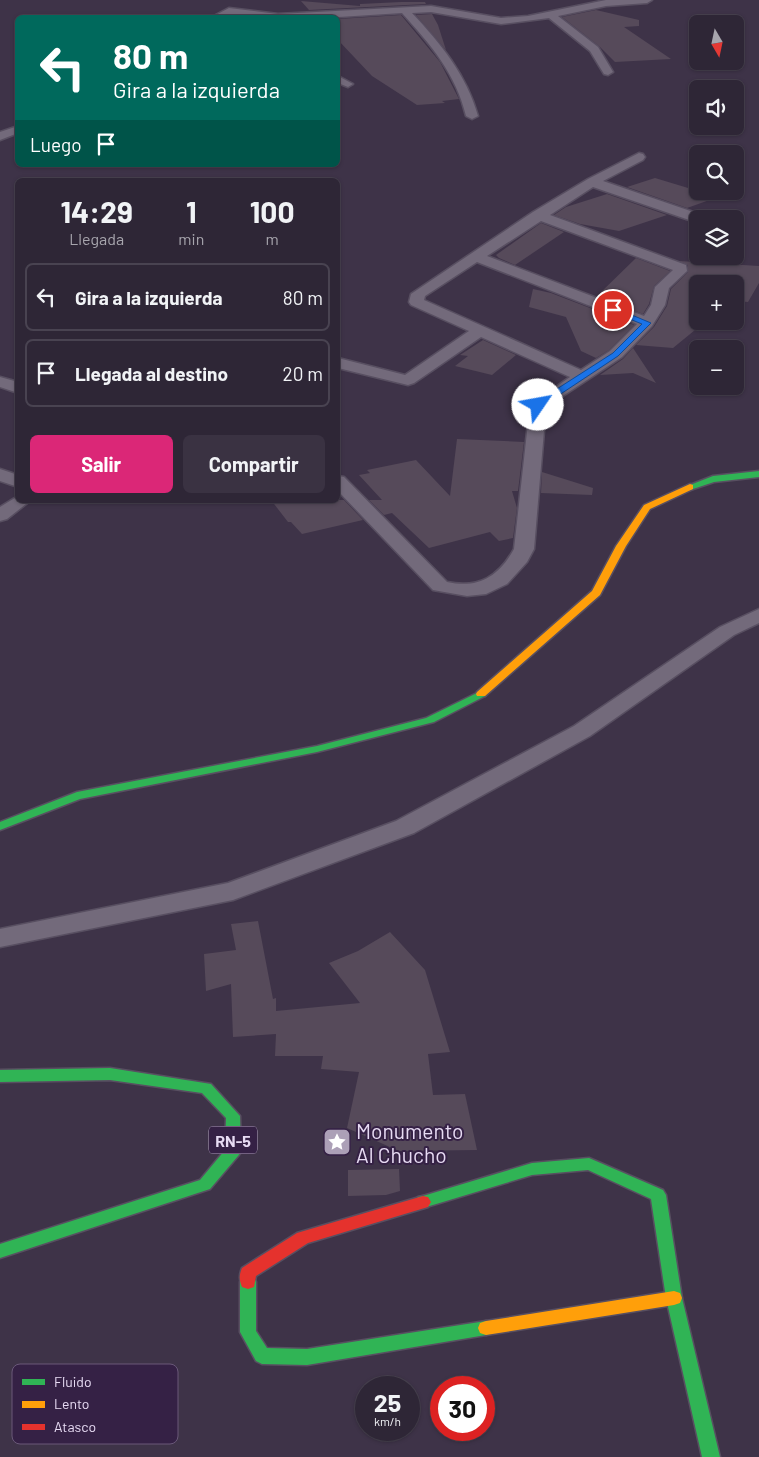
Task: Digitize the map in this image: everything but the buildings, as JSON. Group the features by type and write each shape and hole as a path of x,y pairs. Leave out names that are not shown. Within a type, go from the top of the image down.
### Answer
{"street":[{"path":"229,11 234,0"},
{"path":"309,15 430,9 501,21 528,19 606,3 646,0"},
{"path":"403,9 442,52 462,82 472,116"},
{"path":"220,15 229,11 262,15"},
{"path":"550,14 594,49 608,72"},
{"path":"0,128 15,129"},
{"path":"0,136 15,130"},
{"path":"583,377 416,302 418,294 592,182 640,157"},
{"path":"592,182 689,215"},
{"path":"340,483 440,586 457,592 476,591 494,584 515,568 524,549 538,405 616,354 647,323 658,305 662,288 681,268 538,216"},
{"path":"475,256 647,323"},
{"path":"340,363 384,374 396,380 408,380 480,331"},
{"path":"0,382 15,387"},
{"path":"0,474 15,481"},
{"path":"0,826 77,796 317,749 430,720 454,709 488,690 596,593 621,546 648,507 675,492 714,479 759,474"},
{"path":"0,515 18,503"},
{"path":"7,934 233,891 405,827 582,731 727,631 759,615"},
{"name":"RN-5","path":"0,1076 110,1074 206,1088 233,1116 233,1152 205,1185 0,1251"},
{"path":"674,1298 307,1357 262,1356 248,1332 248,1273 303,1238 532,1169 589,1164 658,1195 674,1298 711,1457"}],"traffic: fast":[{"path":"690,487 713,479 759,474"},
{"path":"0,826 77,796 317,749 430,720 481,694"},
{"path":"0,1076 110,1074 206,1088 233,1116 233,1152 205,1185 0,1251"},
{"path":"423,1202 532,1169 589,1164 658,1195 674,1298 711,1457"},
{"path":"248,1282 248,1332 262,1356 307,1357 486,1328"}],"traffic: slow":[{"path":"481,694 596,593 621,546 647,507 690,487"},
{"path":"486,1328 674,1298"}],"traffic: jam":[{"path":"248,1282 248,1273 303,1238 423,1202"}],"place":[{"name":"Monumento Al Chucho","path":"337,1142"}],"route":[{"path":"538,405 616,354 647,323 613,310"}]}
